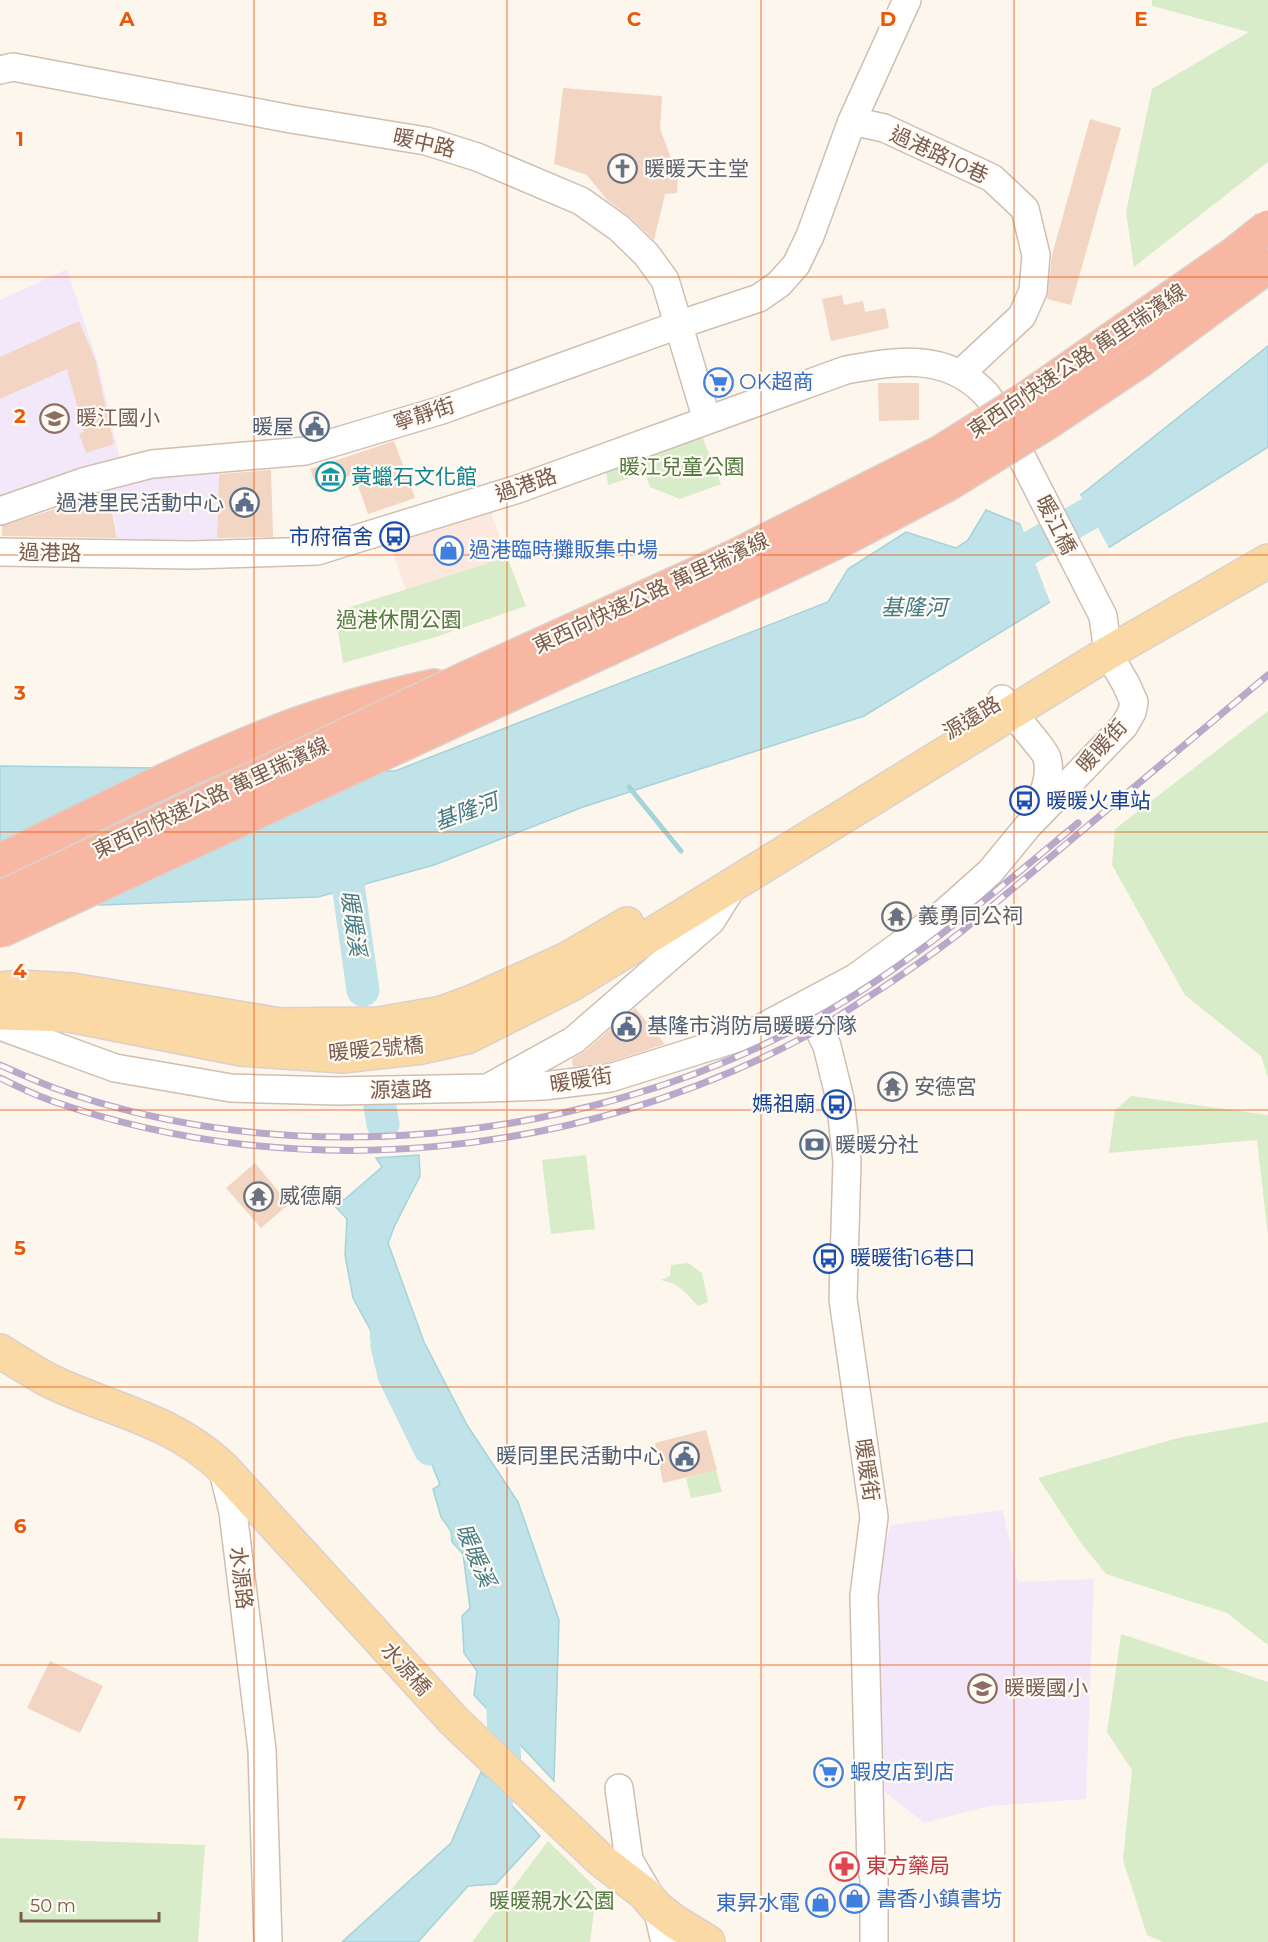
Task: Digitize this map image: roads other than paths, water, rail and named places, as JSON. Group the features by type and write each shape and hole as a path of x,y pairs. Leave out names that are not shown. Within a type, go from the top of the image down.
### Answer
{"highway":[{"name":"東西向快速公路 萬里瑞濱線","path":"0,897 465,679 734,557 941,452 1037,391 1234,254 1268,227"},
{"name":"東西向快速公路 萬里瑞濱線","path":"0,931 849,536 948,484 1045,424 1138,362 1268,266"},
{"path":"0,861 186,771 298,724 385,697 465,679"}],"main road":[{"name":"源遠路","path":"680,905 735,884 1006,706 1106,635 1268,539"},
{"name":"源遠路","path":"1106,635 1268,561"},
{"name":"源遠路","path":"680,905 709,877 1006,706"},
{"name":"暖暖2號橋","path":"0,989 21,987 72,990 280,1025 379,1024 442,1013 472,1002 680,905"},
{"name":"暖暖2號橋","path":"0,1013 69,1015 241,1049 342,1056 422,1047 467,1037 572,984 680,905"},
{"path":"0,1352 49,1380 166,1427 203,1449 222,1467"},
{"name":"水源橋","path":"222,1467 455,1722 601,1860 644,1893 657,1908 675,1922 708,1942"}],"street":[{"path":"852,121 907,0"},
{"name":"暖中路","path":"0,70 13,68 291,119 426,141 477,157 582,201 619,228 646,254 665,280 707,420"},
{"name":"寧靜街","path":"0,511 86,481 152,464 305,451 442,410 759,298 779,284 796,265 810,236 852,121"},
{"name":"過港路10巷","path":"852,121 884,128 992,178 1025,209 1036,255 1034,291 1022,316 960,374"},
{"path":"1009,434 1268,241"},
{"name":"過港路","path":"0,552 192,555 317,550 518,489 846,370 896,362 942,365 960,374 984,392 1009,434"},
{"name":"暖江橋","path":"1009,434 1106,635"},
{"name":"暖暖街","path":"487,1088 543,1086 610,1078 750,1034 855,978 944,913 990,872 1027,826 1124,726 1132,712 1134,702 1106,635"},
{"name":"暖暖街","path":"1006,706 1047,756 1045,791 1027,826"},
{"name":"源遠路","path":"0,1026 115,1068 231,1088 337,1091 487,1088 574,1040 711,921 735,884"},
{"name":"暖暖街","path":"807,1005 827,1046 840,1099 847,1161 843,1299 874,1517 864,1596 871,1866 874,1879 874,1942"},
{"name":"水源路","path":"222,1467 233,1512 262,1750 268,1942"},
{"path":"619,1788 629,1860 657,1908 665,1942"}],"water":[{"path":"1268,346 1268,447 1102,552 1077,498"},
{"name":"基隆河","path":"986,510 1020,524 1038,562 1050,602 864,716 583,807 434,865 318,897 101,905 0,892 0,766 395,771 828,602 848,569 906,532 956,548 968,540"},
{"path":"419,1155 420,1176 388,1243 424,1342 467,1425 518,1502 559,1620 554,1781 474,1695 477,1671 464,1653 462,1616 470,1608 463,1554 452,1542 451,1531 441,1517 433,1489 440,1485 389,1353 377,1346 371,1339 371,1331 353,1298 345,1255 347,1219 332,1203 337,1193 344,1200 382,1167 376,1158"},
{"path":"481,1772 540,1836 496,1884 468,1886 418,1942 342,1942 451,1843"}],"waterway":[{"name":"基隆河","path":"993,569 1125,493"},
{"path":"629,787 681,851"},
{"name":"暖暖溪","path":"344,856 363,990"},
{"name":"暖暖溪","path":"380,1107 383,1124"},
{"name":"暖暖溪","path":"387,1309 387,1346 394,1375 430,1449"},
{"name":"暖暖溪","path":"483,1833 495,1806 505,1771 502,1681"}],"railway":[{"path":"0,1078 52,1101 146,1128 242,1144 339,1150 436,1146 533,1133 628,1109 720,1077 808,1035 893,981 961,932 1268,675"},
{"path":"0,1065 54,1088 146,1115 241,1131 337,1137 435,1133 531,1119 626,1097 717,1065 803,1025 840,1004 911,957 979,905 1078,823"}],"place":[{"name":"暖暖天主堂","path":"623,169"},
{"name":"OK超商","path":"718,382"},
{"name":"暖江國小","path":"55,418"},
{"name":"暖屋","path":"315,427"},
{"name":"黃蠟石文化館","path":"330,477"},
{"name":"過港里民活動中心","path":"245,503"},
{"name":"市府宿舍","path":"394,537"},
{"name":"過港臨時攤販集中場","path":"448,550"},
{"name":"暖暖火車站","path":"1025,801"},
{"name":"義勇同公祠","path":"897,916"},
{"name":"基隆市消防局暖暖分隊","path":"626,1026"},
{"name":"安德宮","path":"893,1087"},
{"name":"媽祖廟","path":"836,1104"},
{"name":"暖暖分社","path":"814,1145"},
{"name":"威德廟","path":"258,1196"},
{"name":"暖暖街16巷口","path":"829,1258"},
{"name":"暖同里民活動中心","path":"685,1456"},
{"name":"暖暖國小","path":"983,1688"},
{"name":"蝦皮店到店","path":"829,1772"},
{"name":"東方藥局","path":"845,1866"},
{"name":"書香小鎮書坊","path":"855,1899"},
{"name":"東昇水電","path":"821,1903"}],"park label":[{"name":"暖江兒童公園","path":"682,467"},
{"name":"過港休閒公園","path":"399,620"},
{"name":"暖暖親水公園","path":"552,1901"}]}
